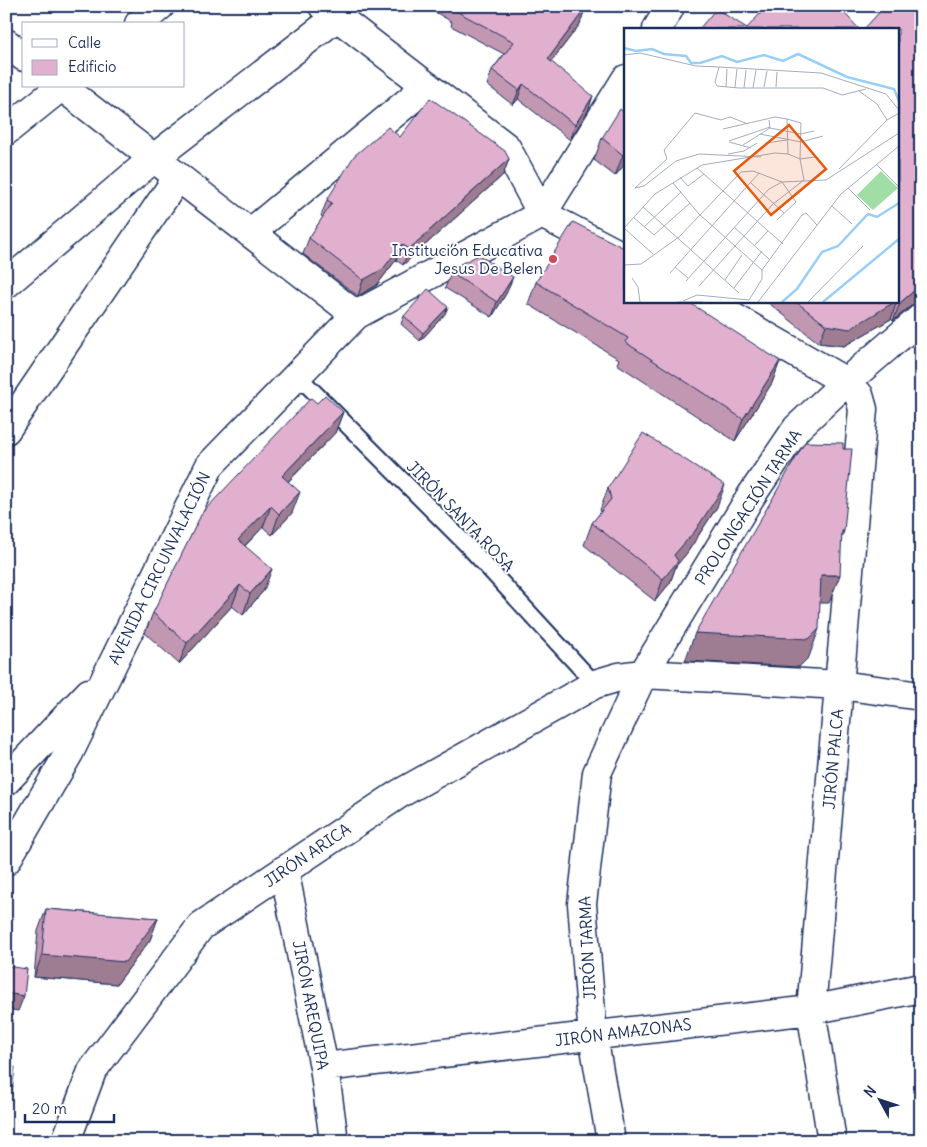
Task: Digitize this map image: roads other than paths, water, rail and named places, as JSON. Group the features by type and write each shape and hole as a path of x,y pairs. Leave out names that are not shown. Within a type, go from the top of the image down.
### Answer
{"street":[{"path":"141,22 160,6"},
{"path":"6,284 154,158 335,10 427,86 506,147 542,214 624,257"},
{"path":"6,43 22,55"},
{"path":"542,214 624,82"},
{"path":"250,233 427,86"},
{"path":"6,131 60,88"},
{"path":"65,88 356,316"},
{"path":"6,430 178,177"},
{"name":"AVENIDA CIRCUNVALACIÓN","path":"6,861 69,754 210,465 356,316 542,214"},
{"path":"707,302 846,382"},
{"name":"PROLONGACIÓN TARMA","path":"643,674 751,496 797,428 846,382 921,318"},
{"name":"JIRÓN PALCA","path":"832,1141 811,1010 863,409 860,395 846,382"},
{"path":"6,781 108,674"},
{"name":"JIRÓN ARICA","path":"66,1141 92,1072 201,926 399,794 595,684 619,677 643,674 840,685 921,696"},
{"name":"JIRÓN TARMA","path":"611,1141 593,1036 582,904 597,773 643,674"},
{"name":"JIRÓN AREQUIPA","path":"284,870 324,1067 334,1141"},
{"name":"JIRÓN AMAZONAS","path":"324,1067 811,1010 921,988"}],"lane":[{"name":"JIRÓN SANTA ROSA","path":"297,375 466,544 595,684"}],"place":[{"name":"Institución Educativa Jesus De Belen","path":"553,259"}]}
